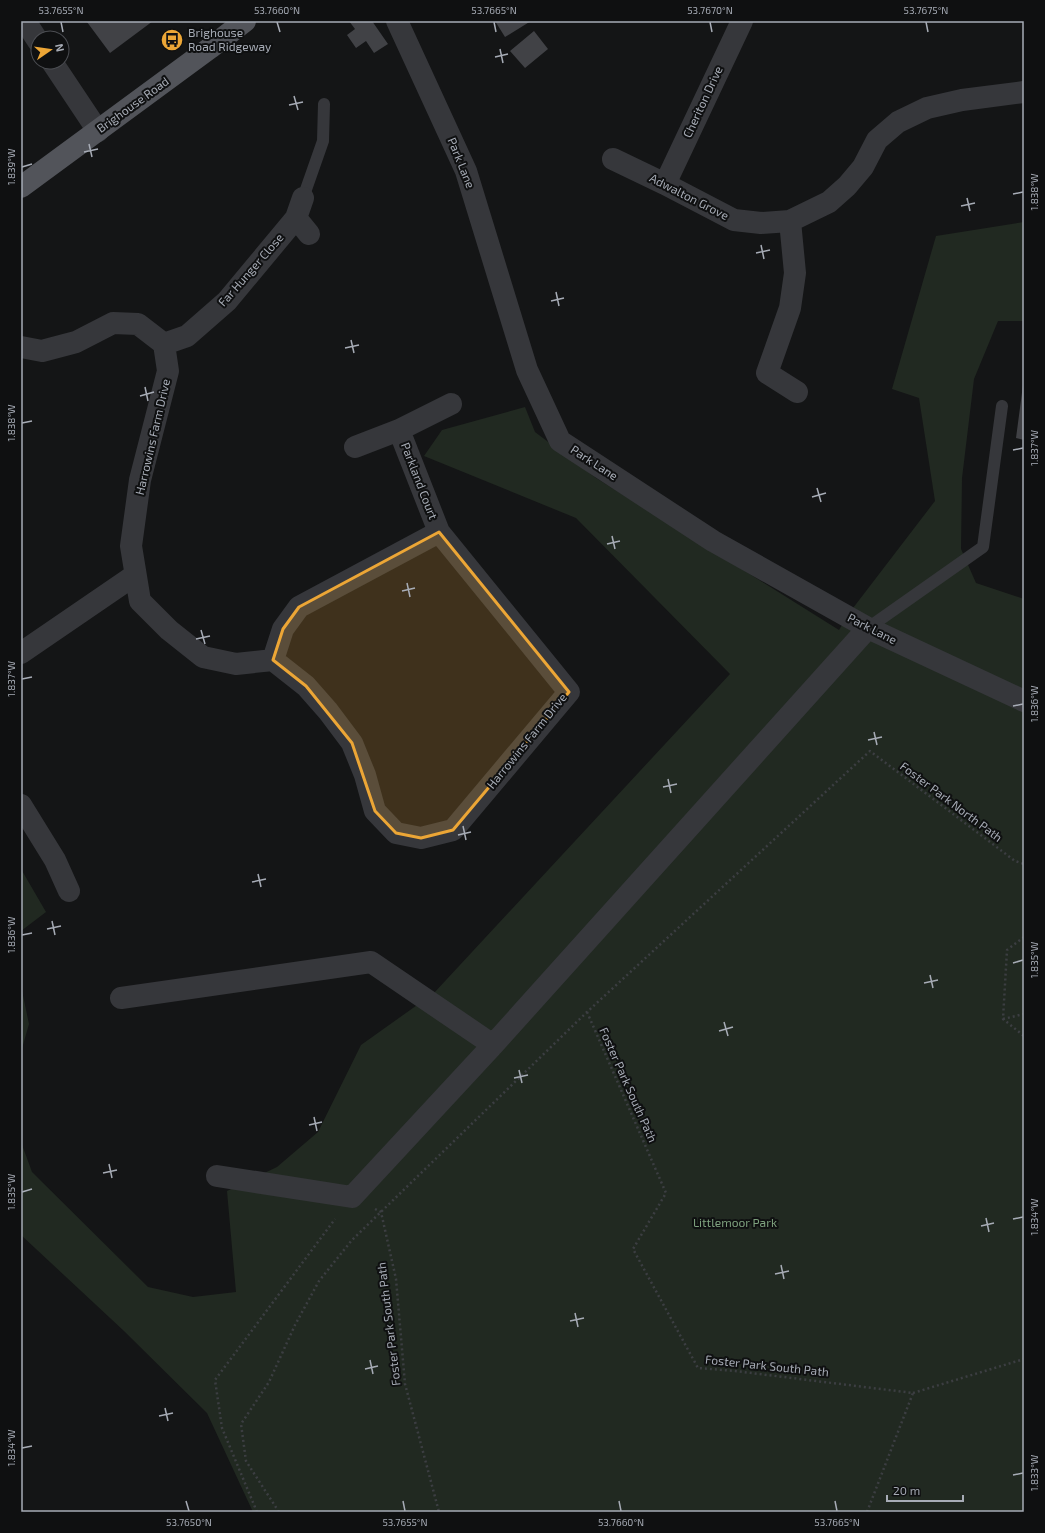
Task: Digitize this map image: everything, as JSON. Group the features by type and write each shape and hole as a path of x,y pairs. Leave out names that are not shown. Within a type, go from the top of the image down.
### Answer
{"main road":[{"name":"Brighouse Road","path":"21,187 245,21"}],"street":[{"path":"25,21 31,30"},
{"name":"Park Lane","path":"397,21 466,171 527,370 560,441 713,541 868,628 1024,701"},
{"name":"Cheriton Drive","path":"665,184 742,21"},
{"path":"57,70 98,130"},
{"name":"Adwalton Grove","path":"614,159 734,220 761,223 790,221 829,202 847,186 863,166 877,140 898,122 927,108 962,100 1024,92"},
{"name":"Far Hunger Close","path":"164,344 187,336 227,301 302,226 303,198"},
{"path":"790,221 795,273 790,308 767,373 797,392"},
{"path":"21,347 42,351 76,342 113,323 138,324 164,344"},
{"name":"Harrowins Farm Drive","path":"164,344 168,371 140,480 131,546 140,601 170,630 203,657 236,664 273,660 306,686 328,711 352,743 365,775 375,811 396,833 421,838 453,830 569,692 439,532"},
{"name":"Parkland Court","path":"355,447 399,430 451,404"},
{"name":"Parkland Court","path":"399,430 439,532"},
{"path":"273,660 283,630 299,607 439,532"},
{"path":"21,653 135,575"},
{"path":"217,1176 352,1197 493,1044 868,628"},
{"path":"21,804 55,860 69,891"},
{"path":"121,998 371,962 493,1044"}],"lane":[{"path":"303,198 323,141 324,104"},
{"path":"868,628 983,547 1002,406"}],"path":[{"name":"Foster Park North Path","path":"587,1012 870,751 1015,861 1024,864"},
{"path":"1003,1019 1008,950 1024,937"},
{"path":"279,1512 246,1461 241,1424 269,1382 295,1325 319,1280 352,1240 587,1012"},
{"name":"Foster Park South Path","path":"587,1012 666,1194 633,1249 698,1368 735,1371 913,1393"},
{"path":"1003,1019 1024,1014"},
{"path":"1003,1019 1024,1036"},
{"path":"257,1512 222,1428 215,1380 258,1320 352,1197 381,1212"},
{"name":"Foster Park South Path","path":"381,1212 396,1278 404,1384 439,1512"},
{"path":"867,1512 913,1393 1024,1359"}],"highlighted area":[{"path":"439,532 569,692 453,830 421,838 396,833 375,811 352,743 306,686 273,660 283,629 299,607"}],"green space":[{"name":"Littlemoor Park","path":"1024,222 1024,321 998,321 974,379 962,478 961,549 976,583 1024,599 1024,1512 253,1512 207,1413 124,1331 21,1235 21,1142 32,1172 148,1287 193,1297 236,1292 227,1191 277,1167 318,1132 361,1045 434,993 730,674 576,518 424,456 442,430 525,407 535,432 596,478 839,630 850,612 935,501 919,398 892,389 936,236"},
{"path":"21,869 46,912 21,931"},
{"path":"21,986 29,1024 21,1052"}],"building":[{"path":"153,21 110,53 87,22"},
{"path":"349,21 372,21 388,44 374,53 366,41 356,48 347,35 355,29"},
{"path":"495,21 531,21 505,37"},
{"path":"534,31 548,49 525,68 510,51"},
{"path":"1024,385 1024,440 1016,438"}],"place":[{"name":"Brighouse Road Ridgeway","path":"172,40"}]}
